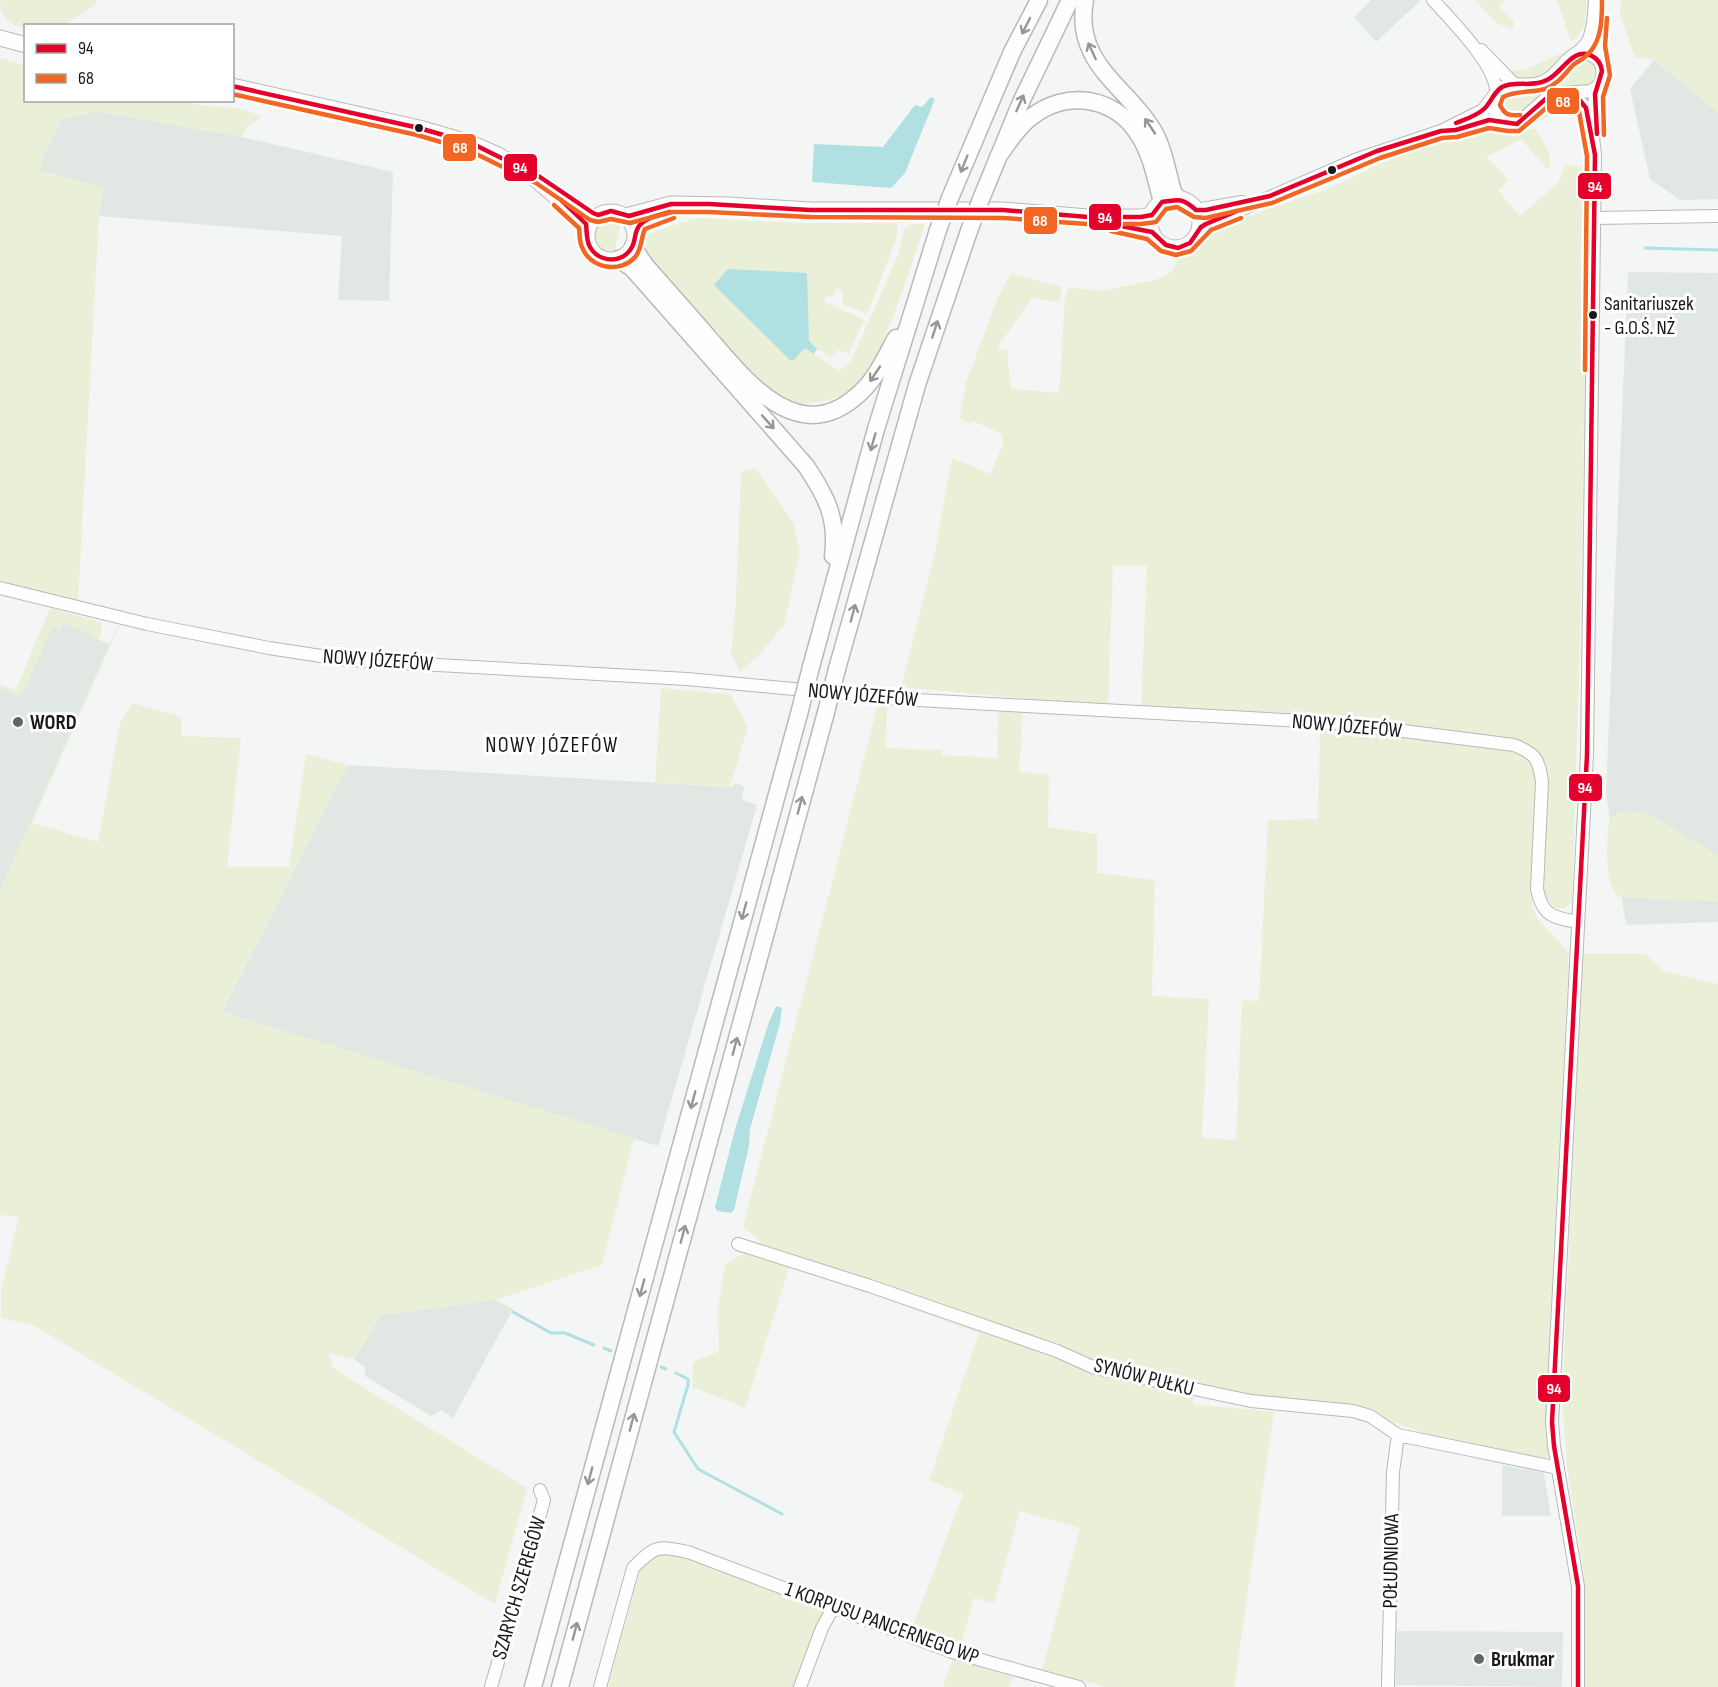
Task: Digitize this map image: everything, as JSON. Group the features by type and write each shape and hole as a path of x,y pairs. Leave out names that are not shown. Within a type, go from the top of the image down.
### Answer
{"highway":[{"path":"533,1687 876,429 950,198 1008,62 1039,0"},
{"path":"560,1687 837,669 917,385 981,199 1021,102 1070,0"},
{"path":"1085,0 1084,27 1089,45 1102,71 1135,106 1155,134 1173,192 1164,205"},
{"path":"998,157 1020,126 1043,108 1073,99 1102,103 1130,122 1140,135 1150,156 1164,205"},
{"path":"634,239 645,265 744,378 778,406 793,411 820,413 836,409 850,402 863,391 874,377 914,305"},
{"path":"618,259 632,268 783,438 821,488 835,527 829,599"}],"main road":[{"path":"0,38 24,44"},
{"path":"234,86 453,137 496,154 540,177 598,215"},
{"path":"526,171 584,221 588,228 588,242 596,255 611,260 624,257 644,221 688,205"},
{"path":"626,216 664,206 728,205 810,210 1003,210 1088,217 1141,217 1164,205 1188,203 1196,210 1199,228 1198,234 1190,243 1179,248 1166,247 1152,232 1088,217"},
{"path":"1152,232 1164,205"},
{"path":"588,228 598,215 611,211 626,216 631,221 634,239"}],"street":[{"path":"1433,0 1515,85"},
{"path":"1199,228 1354,160 1441,131 1483,110 1504,86 1531,85 1547,80 1582,50 1589,39 1597,0"},
{"path":"1578,1687 1578,1586 1552,1422 1587,744 1595,155 1598,124 1595,96 1602,79 1597,46 1600,15 1597,0"},
{"path":"1473,44 1495,81 1496,93 1492,101 1493,110 1505,123"},
{"path":"1575,55 1585,53 1594,56 1602,67"},
{"path":"1441,131 1456,130 1489,120 1513,125 1521,122 1549,96 1587,92 1599,85"},
{"path":"1563,93 1577,97 1586,108 1595,155"},
{"path":"1196,210 1224,207 1270,196"},
{"path":"1594,218 1718,216"},
{"name":"NOWY JÓZEFÓW","path":"0,588 147,624 269,648 347,660 687,679 899,699 1340,723 1514,746 1532,753 1540,766 1542,782 1539,902 1547,913 1559,919 1578,922"},
{"name":"SYNÓW PUŁKU","path":"738,1244 870,1286 1057,1352 1095,1368 1251,1401 1353,1411 1370,1416 1398,1435 1558,1468"},
{"name":"POŁUDNIOWA","path":"1388,1687 1393,1472 1398,1435"},
{"name":"SZARYCH SZEREGÓW","path":"491,1687 544,1500 540,1490"},
{"name":"1 KORPUSU PANCERNEGO WP","path":"600,1687 633,1568 647,1554 661,1547 688,1552 952,1652 1078,1687"},
{"path":"800,1687 822,1628 834,1606"}],"shaded area":[{"path":"1371,0 1420,1 1376,42 1354,17"},
{"path":"1654,60 1718,112 1718,199 1680,200 1650,179 1630,89"},
{"path":"97,111 242,137 393,172 389,301 338,300 342,236 99,216 103,188 38,170 61,120"},
{"path":"1628,272 1718,273 1718,922 1626,925 1606,793"},
{"path":"49,611 102,629 98,639 110,645 0,895 0,684 16,690"},
{"path":"348,765 730,787 736,783 744,786 742,800 757,805 658,1146 222,1012"},
{"path":"495,1300 513,1309 453,1418 441,1410 431,1416 365,1376 365,1367 354,1359 380,1315"},
{"path":"1502,1465 1544,1473 1551,1516 1502,1516"},
{"name":"Brukmar","path":"1397,1631 1563,1632 1562,1687 1396,1685"}],"green space":[{"path":"0,0 96,0 96,5 66,24 24,24 24,28 7,19 0,6"},
{"path":"1475,0 1504,0 1499,7 1514,22 1513,29 1496,23"},
{"path":"1557,0 1587,0 1582,29 1580,34 1571,41"},
{"path":"1621,0 1718,0 1718,112 1654,60 1635,57 1620,15"},
{"path":"1575,47 1546,75 1533,80 1513,79 1509,71 1527,69"},
{"path":"0,58 24,65 24,102 188,102 243,110 262,117 247,127 242,137 97,111 61,120 38,170 104,188 99,216 78,602 0,581"},
{"path":"1584,58 1593,61 1598,70 1596,80 1591,85 1549,91 1538,97 1512,120 1502,116 1497,100 1501,95 1511,90 1535,89 1548,85 1578,60"},
{"path":"1568,98 1582,108 1560,112 1539,121 1535,114 1552,101"},
{"path":"1535,128 1549,152 1550,166 1547,169 1521,139 1486,157 1509,180 1498,190 1520,216 1559,182 1565,165 1583,167 1586,200 1580,639 1572,903 1563,909 1554,907 1543,893 1542,873 1530,875 1532,905 1537,918 1569,953 1545,1430 1549,1456 1543,1460 1433,1436 1386,1420 1195,1384 1193,1404 1274,1412 1234,1687 1106,1687 1042,1670 1080,1528 1020,1511 994,1603 974,1598 960,1647 911,1631 963,1494 929,1480 979,1333 790,1265 745,1408 692,1387 693,1362 719,1351 718,1308 725,1265 761,1242 743,1227 877,708 887,704 886,748 942,750 942,755 997,758 998,710 1023,713 1019,772 1049,774 1048,827 1097,834 1097,873 1155,880 1152,996 1209,999 1202,1138 1236,1140 1242,1000 1259,1001 1268,820 1318,819 1320,733 1309,714 1141,707 1147,566 1113,565 1108,706 901,687 935,553 952,458 991,474 1003,443 1002,434 973,421 971,424 962,420 960,416 966,383 999,294 1011,274 1062,287 1060,302 1032,298 997,348 1007,350 1011,389 1059,393 1065,298 1068,289 1102,291 1155,280 1170,273 1180,258 1190,253 1220,228 1274,206 1325,190 1404,153 1472,135 1493,132 1513,135"},
{"path":"697,218 800,223 897,223 897,237 867,314 842,304 843,291 836,288 833,297 825,296 824,302 864,319 849,354 838,350 831,357 818,349 814,353 839,371 851,361 899,253 904,229 913,224 925,224 882,345 868,372 857,385 838,397 815,403 794,402 768,389 643,253 641,240 655,231"},
{"path":"604,219 617,223 620,227 616,251 603,251 594,239 596,227"},
{"path":"755,468 793,522 800,550 784,625 761,653 740,672 731,656 736,599 741,472"},
{"path":"50,608 101,622 102,628 98,639 92,640 93,637 63,623 60,629 53,626 19,697 0,688 0,684 16,690"},
{"path":"118,625 32,823 98,842 120,723 133,703 182,717 181,736 241,738 227,867 289,867 306,754 348,765 222,1012 634,1138 602,1265 495,1300 380,1315 353,1359 329,1353 333,1367 350,1379 527,1488 495,1604 35,1326 1,1318 1,1291 19,1217 0,1215 0,890"},
{"path":"661,688 730,694 748,727 730,787 655,782"},
{"path":"1635,811 1653,816 1718,855 1718,902 1618,897 1613,889 1608,870 1609,820 1619,813"},
{"path":"1583,954 1645,954 1664,971 1718,984 1718,1687 1585,1687 1584,1574 1567,1467 1562,1398"},
{"path":"665,1553 688,1555 819,1603 823,1616 793,1687 608,1687 640,1571 650,1558"},
{"path":"953,1658 1013,1676 1009,1687 943,1687"}],"water":[{"path":"931,97 935,99 905,173 891,188 812,182 814,144 883,147 915,105 922,107"},
{"path":"728,269 807,273 809,341 817,349 814,354 805,348 794,360 790,360 714,285"},
{"path":"776,1006 782,1008 780,1023 750,1129 749,1146 734,1210 731,1213 717,1211 715,1207 736,1126"}],"waterway":[{"path":"1645,248 1718,250"},
{"path":"513,1312 551,1333 565,1333 594,1345"},
{"path":"604,1348 611,1351"},
{"path":"661,1367 666,1369"},
{"path":"676,1373 688,1379 688,1385 674,1432 698,1469 782,1514"}],"transit line":[{"name":"68","path":"1520,115 1510,115 1504,111 1500,105 1503,97 1513,93 1550,87 1586,56 1593,49 1599,36 1602,0"},
{"name":"68","path":"1604,135 1603,97 1610,75 1605,46 1607,18"},
{"name":"94","path":"1456,123 1482,111 1502,87 1542,82 1552,77 1573,57 1585,54 1598,60 1602,71 1595,94 1597,134"},
{"name":"94","path":"234,86 419,128 471,143 540,177 593,213 598,215 611,211 629,216 671,204 810,210 1003,210 1088,217 1141,217 1152,215 1162,202 1177,200 1188,203 1196,210 1206,210 1270,196 1377,151 1441,131 1456,130 1489,120 1517,124 1549,96 1563,93 1577,97 1586,108 1595,155 1587,755 1552,1422 1578,1586 1578,1687"},
{"name":"68","path":"234,94 417,135 468,150 536,183 590,220 598,222 611,219 630,223 672,212 709,212 810,217 1003,218 1087,224 1141,224 1156,222 1166,209 1177,207 1194,217 1206,218 1272,203 1380,158 1442,138 1457,137 1489,128 1519,131 1552,103 1563,101 1570,103 1579,112 1587,156 1585,370"},
{"name":"94","path":"561,200 586,224 590,247 605,259 617,259 628,253 638,227 643,222 670,212"},
{"name":"68","path":"554,205 579,228 580,242 586,254 599,264 614,267 630,262 636,256 645,229 674,218"},
{"name":"94","path":"1111,224 1152,232 1166,245 1178,248 1190,243 1201,227 1237,211"},
{"name":"68","path":"1111,231 1147,239 1161,251 1176,255 1191,251 1211,230 1241,218"}],"place":[{"name":"Sanitariuszek - G.O.Ś. NŻ","path":"1593,315"},
{"name":"WORD","path":"18,722"},
{"name":"Brukmar","path":"1479,1659"}],"district":[{"name":"NOWY JÓZEFÓW","path":"552,745"}]}
